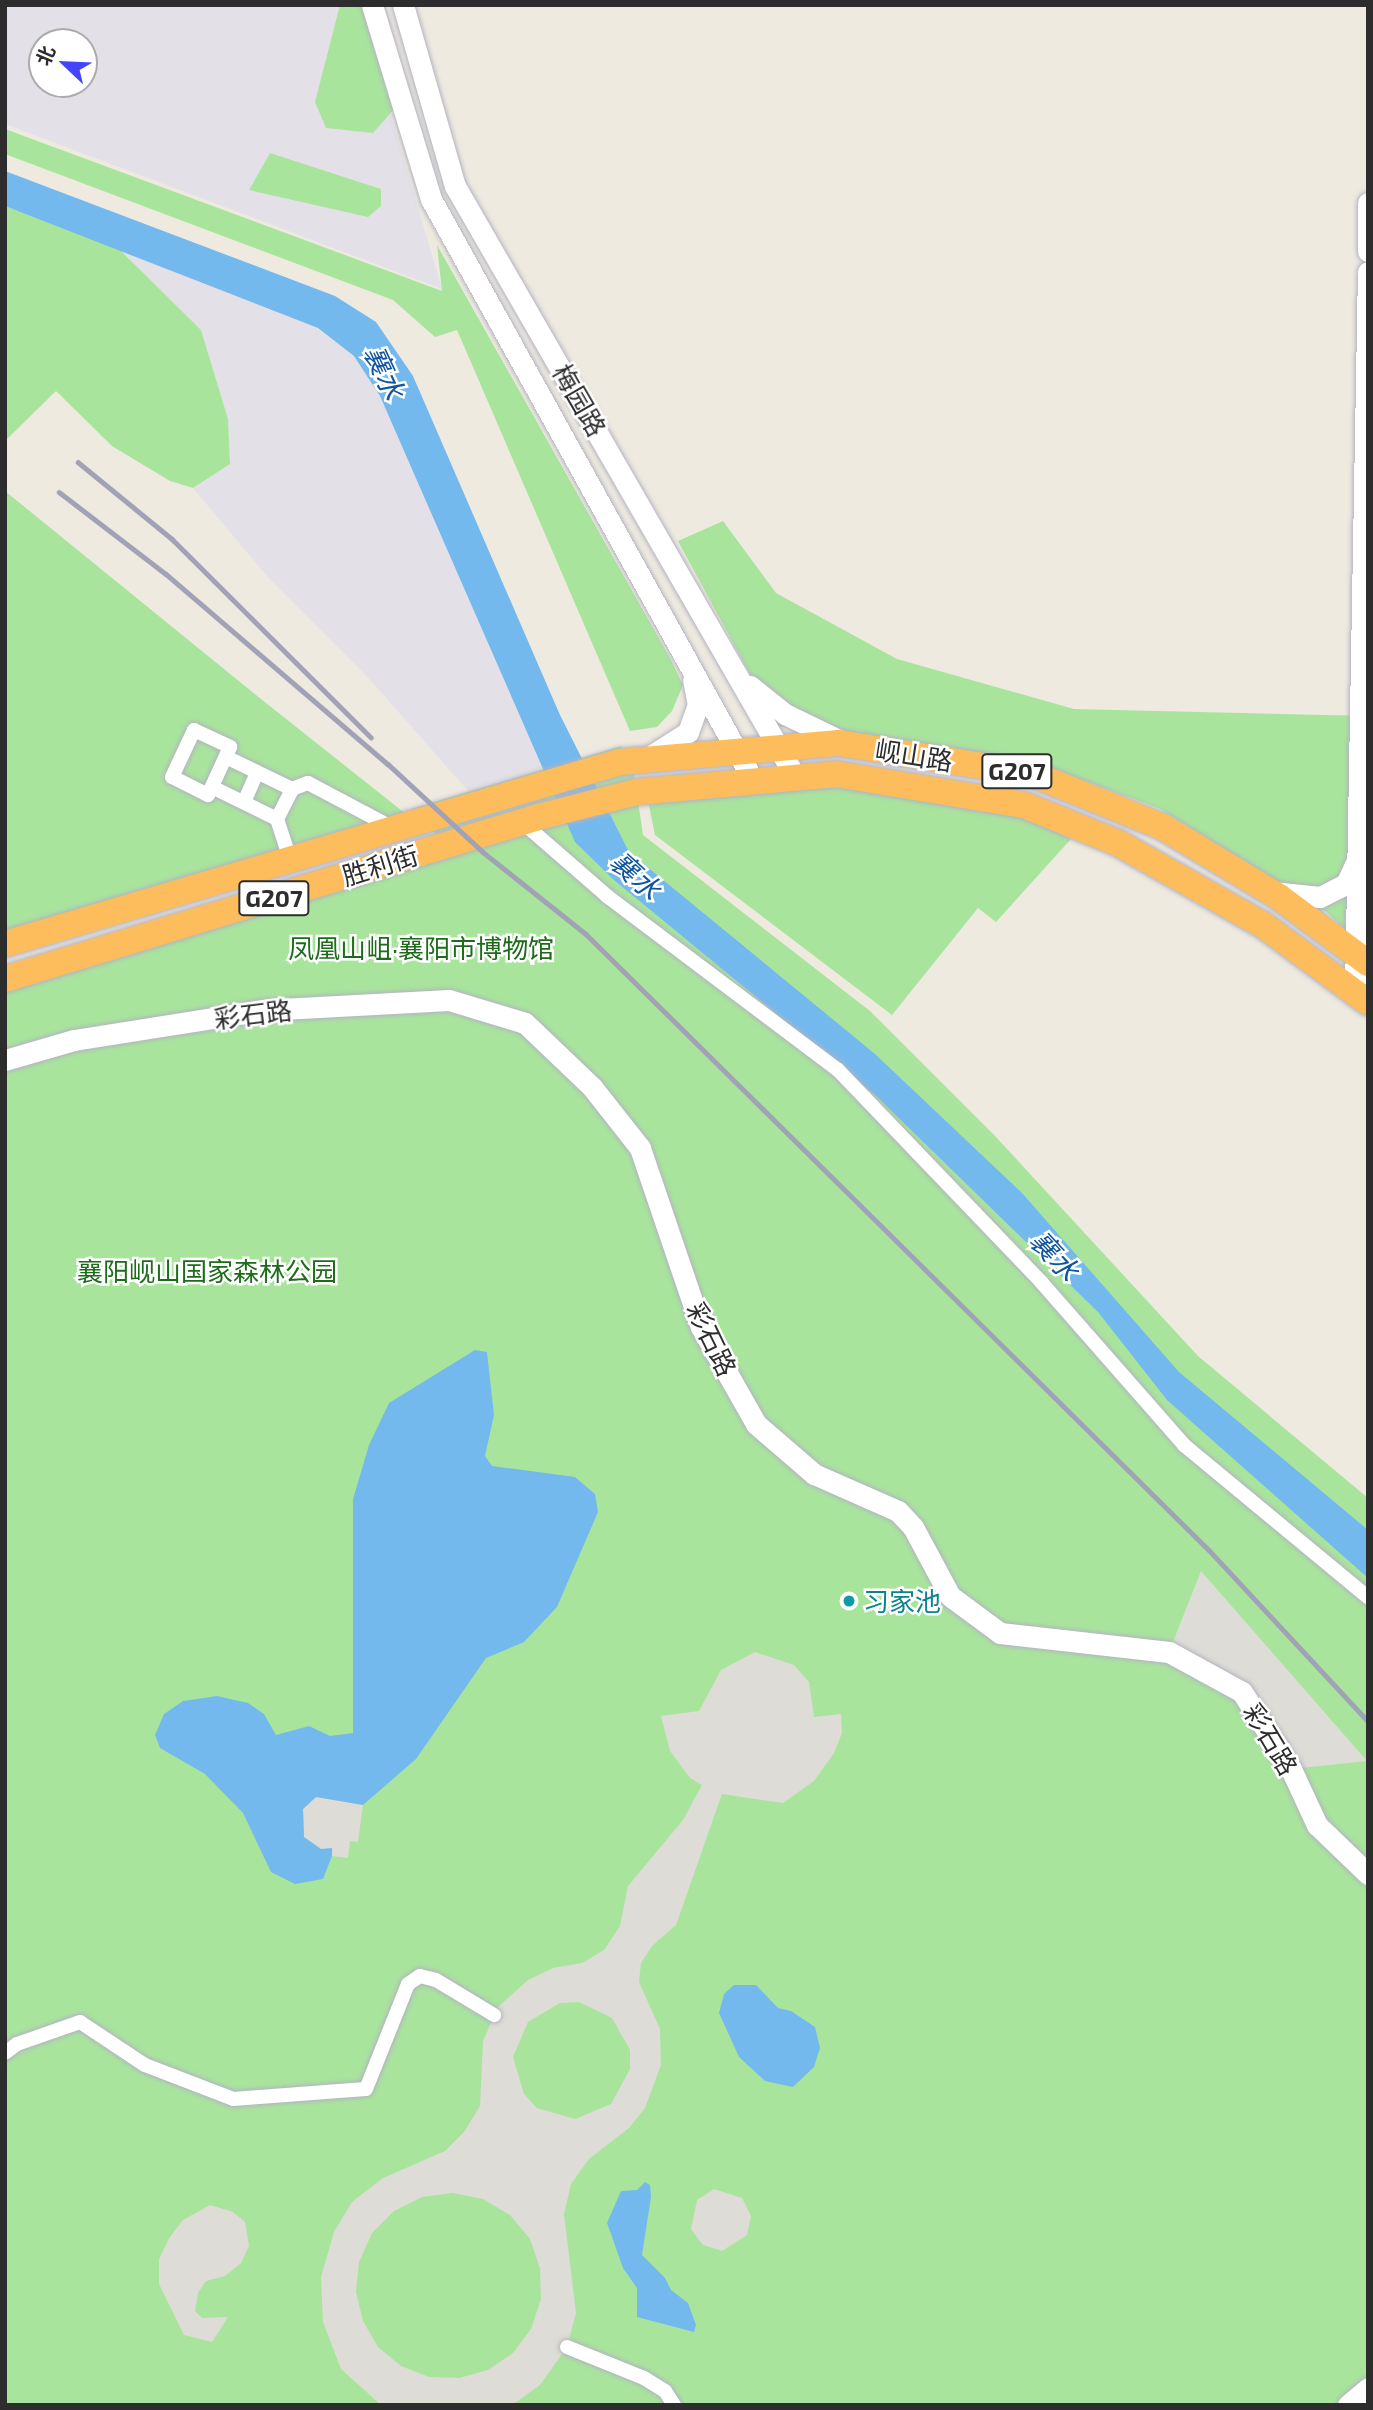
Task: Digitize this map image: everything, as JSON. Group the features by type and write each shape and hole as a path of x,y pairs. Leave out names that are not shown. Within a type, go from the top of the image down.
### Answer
{"highway":[{"name":"岘山路","path":"631,761 781,747 847,744 1032,774 1163,827 1271,892 1362,959"},
{"name":"胜利街","path":"5,944 532,786 631,761"},
{"name":"岘山路","path":"636,792 836,774 1024,805 1148,857 1263,925 1362,997"},
{"name":"胜利街","path":"5,979 532,819 636,792"}],"street":[{"name":"梅园路","path":"372,5 431,199 740,751 754,782"},
{"name":"梅园路","path":"403,5 456,186 781,747 796,778"},
{"path":"1368,203 1368,251"},
{"path":"1362,997 1359,854 1368,272"},
{"path":"631,761 688,732 698,705 689,661"},
{"path":"742,680 785,713 847,744"},
{"path":"194,730 230,747 226,757 208,795 172,778 194,730"},
{"path":"226,757 292,789"},
{"path":"244,802 257,772"},
{"path":"290,859 277,819 292,789 308,783 393,828"},
{"path":"212,787 277,819"},
{"path":"532,819 607,895 838,1070 1041,1282 1184,1445 1368,1597"},
{"path":"1271,892 1320,897 1346,884 1359,854"},
{"name":"彩石路","path":"5,1060 74,1040 263,1010 449,1000 525,1023 592,1087 640,1148 701,1327 756,1424 814,1474 898,1511 914,1527 950,1596 1000,1633 1169,1652 1242,1692 1291,1769 1317,1825 1368,1874"},
{"path":"5,2053 17,2044 80,2022 145,2065 233,2099 366,2089 408,1984 420,1976 436,1980 494,2015"},
{"path":"567,2347 644,2378 665,2391 674,2405"},
{"path":"1348,2405 1368,2388"}],"shaded area":[{"path":"5,5 358,5 442,289 5,124"},
{"path":"118,248 318,328 354,356 380,396 544,770 470,793 364,673 267,576 193,488 230,464 228,419 201,330"},
{"path":"1201,1571 1367,1761 1291,1769 1242,1692 1169,1652"},
{"path":"755,1652 794,1665 809,1682 814,1717 841,1714 842,1733 834,1753 814,1781 783,1803 722,1794 676,1925 652,1946 641,1963 639,1982 660,2029 661,2065 645,2108 629,2128 589,2159 571,2184 564,2214 576,2313 567,2347 540,2385 512,2405 381,2405 341,2369 323,2322 321,2277 334,2232 352,2202 383,2178 445,2151 464,2132 480,2106 483,2041 498,2007 528,1980 553,1968 582,1963 604,1950 620,1926 628,1886 683,1820 702,1785 690,1778 670,1751 661,1716 699,1711 721,1670","holes":["579,2002 612,2018 630,2050 630,2069 611,2104 575,2119 537,2108 524,2094 513,2057 528,2022 560,2003","453,2193 483,2199 510,2215 530,2239 540,2268 541,2299 531,2329 513,2353 488,2370 459,2378 429,2377 401,2366 378,2347 363,2321 356,2292 359,2262 372,2233 394,2211 422,2197"]},
{"path":"316,1797 363,1805 358,1842 350,1841 348,1858 332,1856 332,1849 321,1849 304,1837 303,1809"},
{"path":"714,2189 742,2198 751,2216 747,2235 722,2251 703,2245 691,2229 697,2200"},
{"path":"210,2205 233,2212 245,2222 249,2246 241,2263 225,2276 206,2281 198,2293 195,2311 202,2318 228,2317 212,2342 184,2335 159,2284 159,2259 170,2237 183,2220"}],"green space":[{"path":"340,5 364,5 395,108 373,133 326,128 315,102"},
{"path":"5,129 442,291 437,245 670,658 683,685 672,711 657,727 630,731 457,330 435,337 393,300 5,154"},
{"path":"270,153 381,189 381,206 368,217 249,190"},
{"path":"5,206 118,248 201,330 228,419 230,464 193,488 170,481 112,446 56,391 5,441"},
{"path":"5,491 261,699 416,822 5,944"},
{"path":"723,521 776,593 897,659 1074,709 1368,716 1368,949 1325,911 1160,809 1041,764 778,726 678,541"},
{"name":"习家池","path":"621,746 633,768 643,835 870,1011 996,1137 1198,1356 1368,1498 1368,2405 5,2405 5,979 438,848 458,856 411,809"},
{"path":"840,781 1024,817 1071,839 996,922 978,908 892,1015 655,835 648,801"}],"water":[{"name":"襄水","path":"5,171 335,296 376,322 413,376 560,715 629,852 875,1054 1022,1193 1179,1372 1368,1530 1368,1578 1167,1400 1098,1312 875,1095 614,880 575,842 380,396 354,356 318,328 5,206"},
{"path":"475,1350 487,1352 494,1415 485,1456 492,1466 575,1477 595,1494 598,1512 557,1607 524,1642 486,1658 416,1759 363,1805 316,1797 303,1809 304,1837 321,1849 332,1848 332,1856 323,1879 295,1884 271,1872 243,1813 205,1774 160,1748 155,1735 164,1714 183,1701 217,1696 248,1703 264,1714 276,1735 309,1726 330,1736 353,1733 353,1499 369,1445 389,1403"},
{"path":"734,1985 756,1985 778,2008 791,2011 815,2027 820,2048 814,2067 793,2087 765,2081 739,2057 719,2013 724,1994"},
{"path":"645,2182 650,2185 651,2197 642,2255 665,2278 671,2290 688,2303 696,2325 694,2332 637,2317 637,2288 623,2268 607,2223 621,2191 637,2190"}],"railway":[{"path":"78,462 172,539 371,737"},
{"path":"59,492 166,574 388,764 483,852 586,934 1209,1550 1368,1721"}],"place":[{"name":"习家池","path":"849,1601"}],"park label":[{"name":"凤凰山岨·襄阳市博物馆","path":"421,948"},
{"name":"襄阳岘山国家森林公园","path":"207,1271"}]}
